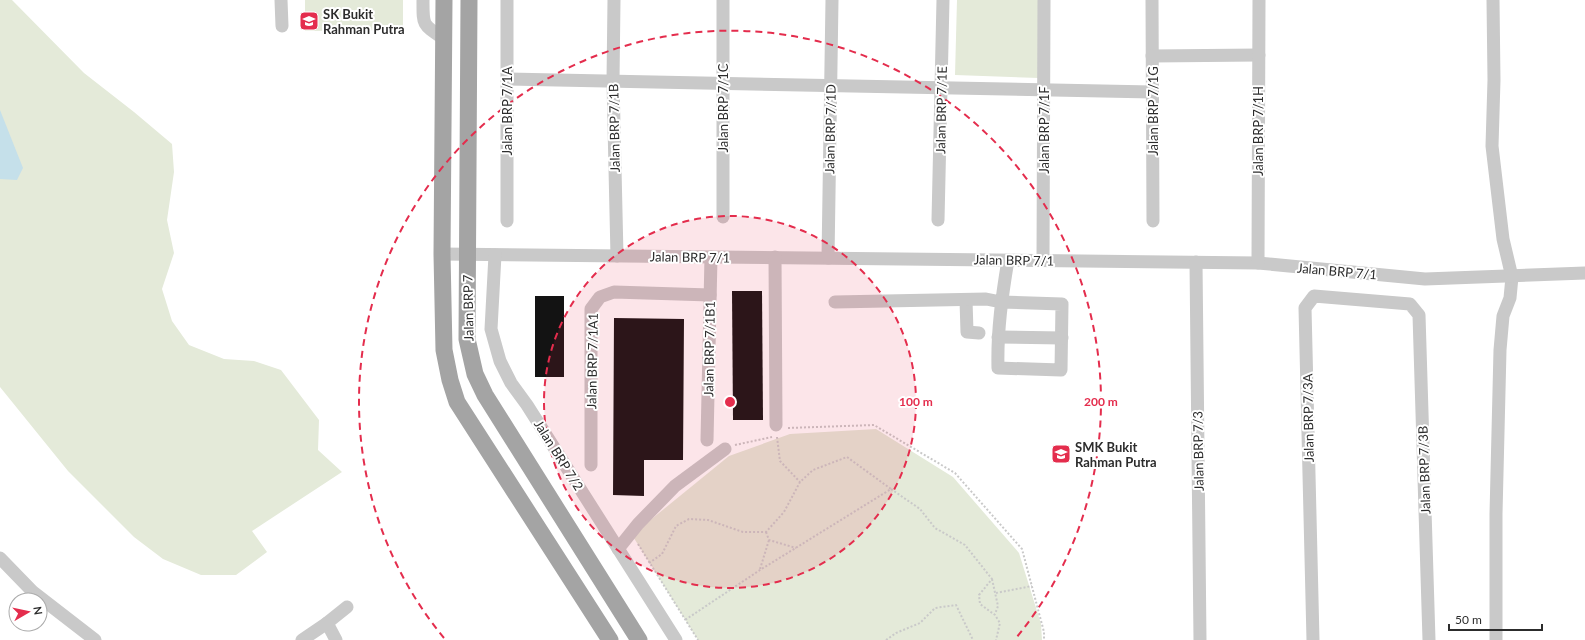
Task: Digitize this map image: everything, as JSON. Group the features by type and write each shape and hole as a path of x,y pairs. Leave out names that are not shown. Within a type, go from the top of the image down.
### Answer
{"main road":[{"name":"Jalan BRP 7","path":"444,0 442,254 444,350 450,380 456,402 609,639"},
{"name":"Jalan BRP 7","path":"469,0 467,339 475,374 485,395 639,640"}],"street":[{"path":"281,0 282,26"},
{"path":"423,0 423,21 426,27 444,39"},
{"name":"Jalan BRP 7/1A","path":"507,221 508,0"},
{"name":"Jalan BRP 7/1B","path":"614,0 617,256"},
{"name":"Jalan BRP 7/1C","path":"723,0 723,217"},
{"name":"Jalan BRP 7/1D","path":"828,258 832,0"},
{"name":"Jalan BRP 7/1E","path":"938,220 943,0"},
{"name":"Jalan BRP 7/1F","path":"1043,260 1044,0"},
{"name":"Jalan BRP 7/1G","path":"1152,0 1153,222"},
{"name":"Jalan BRP 7/1H","path":"1258,263 1259,0"},
{"path":"1493,0 1494,80 1492,146 1503,238 1512,276 1510,298 1503,316 1500,350 1496,514 1496,640"},
{"path":"1152,56 1259,55"},
{"path":"507,79 1152,92"},
{"name":"Jalan BRP 7/1","path":"442,254 1258,263 1425,279 1585,273"},
{"name":"Jalan BRP 7/2","path":"495,255 491,329 500,361 511,383 527,405 676,640"},
{"name":"Jalan BRP 7/1B1","path":"707,440 711,257"},
{"path":"774,257 776,425"},
{"path":"835,302 986,299 1001,302 1062,304 1061,370 998,368 998,337 1001,302 1008,260"},
{"name":"Jalan BRP 7/3","path":"1196,262 1200,640"},
{"name":"Jalan BRP 7/1A1","path":"591,465 591,309 600,298 614,292 710,295"},
{"name":"Jalan BRP 7/3A","path":"1313,640 1305,308 1314,296 1410,304"},
{"path":"966,300 967,332 979,333"},
{"name":"Jalan BRP 7/3B","path":"1410,304 1419,314 1429,640"},
{"path":"998,337 1062,338"},
{"path":"618,549 675,486 725,449"},
{"path":"0,558 33,592 94,640"},
{"path":"302,640 328,623 347,607"},
{"path":"328,623 336,640"}],"path":[{"path":"776,425 777,428 874,425 955,473 1022,549 1044,632 1044,640"},
{"path":"725,449 768,439 776,433 780,461 800,482"},
{"path":"649,563 662,554 676,526 689,519 708,520 743,532 766,532 784,512 800,482 813,470 847,457 920,509 935,528 965,545 992,579 998,606 995,615"},
{"path":"685,620 760,570 891,489"},
{"path":"760,570 768,540 766,532"},
{"path":"631,533 698,640"},
{"path":"768,540 796,548"},
{"path":"992,579 979,595 980,604 995,615 1000,623 996,640"},
{"path":"996,593 1032,586"},
{"path":"886,640 896,633 920,622 935,608 956,605 973,640"}],"green space":[{"path":"0,0 12,0 84,73 172,144 174,172 167,220 174,253 162,289 172,321 189,345 224,359 254,361 281,370 319,420 318,450 342,472 252,531 267,552 236,575 201,575 163,559 134,537 68,471 0,387"},
{"path":"305,0 403,0 403,30 305,31"},
{"path":"957,0 1039,0 1039,78 955,75"},
{"path":"876,429 953,477 1019,553 1041,624 1042,640 698,640 632,535 729,456 790,434"}],"water":[{"path":"0,110 23,168 17,180 0,179"}],"building":[{"path":"732,291 762,291 763,420 733,420"},
{"path":"535,296 564,296 564,377 535,377"},
{"path":"614,318 684,319 683,460 644,460 644,496 613,495"}],"place":[{"name":"SK Bukit Rahman Putra","path":"309,21"},
{"name":"SMK Bukit Rahman Putra","path":"1061,454"}]}
